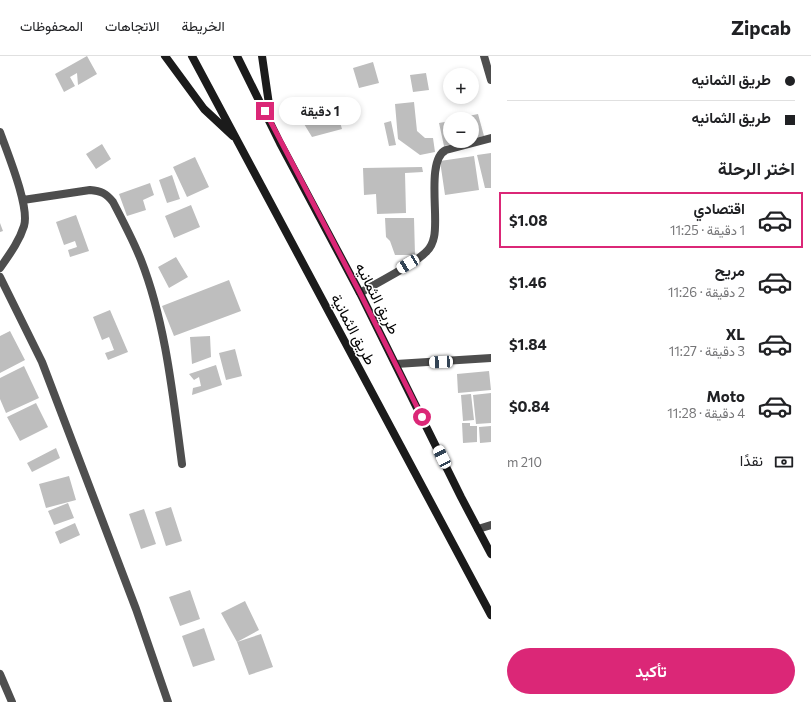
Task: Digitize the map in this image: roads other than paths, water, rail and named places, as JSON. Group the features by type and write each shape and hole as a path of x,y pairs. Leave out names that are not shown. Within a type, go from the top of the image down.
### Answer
{"street":[{"path":"165,56 204,109 236,138"},
{"name":"طريق الثمانية","path":"192,56 491,615"},
{"name":"طريق الثمانيه","path":"237,56 360,293 491,554"},
{"path":"262,56 272,125"},
{"path":"484,56 491,80"},
{"path":"0,132 23,200 25,224 14,248 0,268"},
{"path":"360,293 420,257 429,249 436,228 436,165 440,154 446,150 491,138"},
{"path":"23,200 90,190 100,191 107,194 113,202 141,260 154,302 168,369 182,464"},
{"path":"0,277 42,362 133,602 168,702"},
{"path":"396,364 491,358"},
{"path":"478,529 491,525"},
{"path":"0,674 12,702"}]}
